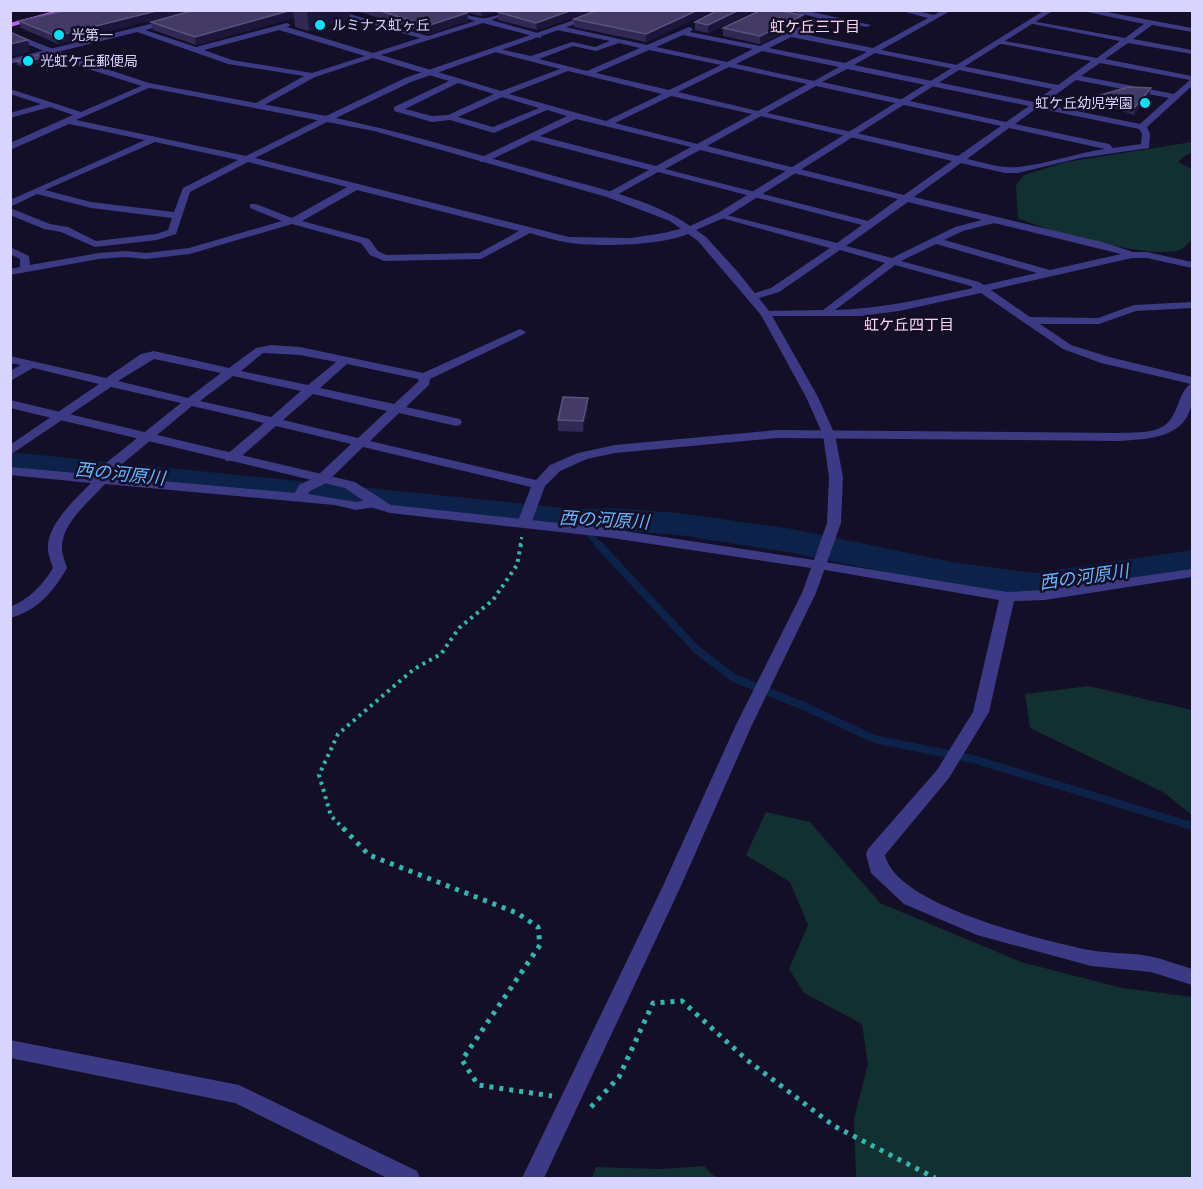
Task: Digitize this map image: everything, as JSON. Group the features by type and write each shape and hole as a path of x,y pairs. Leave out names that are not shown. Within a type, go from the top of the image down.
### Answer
{"main road":[{"path":"10,25 69,10"}],"street":[{"path":"445,10 538,36"},
{"path":"259,105 312,75 516,10"},
{"path":"10,211 48,227 64,229 95,244 157,237 172,232 186,190 328,118 387,89 612,10"},
{"path":"790,10 867,25"},
{"path":"900,10 936,18"},
{"path":"610,195 949,10"},
{"path":"67,121 247,159 586,243 666,237 691,230 722,216 1051,10"},
{"path":"1081,10 1192,30"},
{"path":"328,14 340,11 428,38"},
{"path":"607,124 825,17"},
{"path":"10,62 180,19"},
{"path":"195,50 298,22"},
{"path":"1032,23 1192,52"},
{"path":"753,297 775,290 838,247 1150,23"},
{"path":"588,74 700,24"},
{"path":"278,27 575,116 1033,230 1077,237 1132,255"},
{"path":"560,28 1114,149"},
{"path":"136,29 231,62 312,75"},
{"path":"498,50 588,74 1005,170 1018,170 1114,149 1146,146 1146,134 1142,127 681,32"},
{"path":"708,38 718,33"},
{"path":"10,34 108,73 148,85 328,118 643,206 691,230 733,273 766,314 812,397 829,435 836,477 834,523 809,593 743,727 671,888 533,1179"},
{"path":"790,34 1058,88"},
{"path":"531,59 572,44 596,50 617,41"},
{"path":"1002,42 1192,80"},
{"path":"456,81 397,109 432,119 450,117 501,94 567,69"},
{"path":"1073,77 1175,97"},
{"path":"1142,127 1192,80"},
{"path":"10,147 148,85"},
{"path":"10,91 81,116"},
{"path":"10,116 48,105"},
{"path":"450,117 494,130 546,108"},
{"path":"483,160 575,116"},
{"path":"532,137 870,224"},
{"path":"10,204 153,140"},
{"path":"10,272 25,267 113,254 171,254 293,221 320,209 356,186"},
{"path":"36,191 91,205 178,216"},
{"path":"253,206 293,221 365,241 374,253 384,258 481,256 528,230"},
{"path":"722,216 975,284 1067,347 1105,360 1192,381"},
{"path":"827,313 830,308 893,261 934,240 994,220"},
{"path":"934,240 1051,274"},
{"path":"113,254 115,242"},
{"path":"10,250 25,258 25,267"},
{"path":"766,314 861,313 898,308 1132,255 1148,255 1192,265"},
{"path":"1025,320 1099,321 1134,308 1192,305"},
{"path":"111,466 190,402 260,350 300,351 424,377 520,332"},
{"path":"10,451 145,357 154,355 456,422"},
{"path":"10,359 539,484"},
{"path":"231,458 345,360"},
{"path":"10,377 31,364"},
{"path":"301,493 321,480 424,382 424,377"},
{"path":"525,521 539,484 555,468 583,456 615,449 777,434 1118,437 1158,434 1187,419 1192,387"},
{"path":"10,404 321,480 350,485 390,509 525,521 684,541 1007,597 1045,595 1192,573"},
{"path":"10,471 301,493 356,506 370,499"},
{"path":"10,613 28,606 49,587 60,567 55,543 59,530 102,479"},
{"path":"1007,597 981,712 943,774 875,854 878,868 911,899 984,930 1091,958 1151,964 1192,977"},
{"path":"10,1049 239,1095 409,1179"}],"path":[{"path":"525,521 517,565 493,600 459,628 441,654 414,669 338,734 319,775 331,816 369,855 518,914 538,927 540,945 462,1060 478,1084 571,1099 587,1112 619,1077 653,1003 682,1001 747,1060 834,1126 935,1179"}],"green space":[{"path":"1192,142 1192,153 1178,162 1192,169 1192,240 1182,249 1169,252 1126,248 1075,237 1018,218 1016,185 1024,175 1066,162"},
{"path":"1089,686 1192,710 1192,815 1163,792 1030,728 1025,694"},
{"path":"766,812 810,822 880,903 1021,962 1122,988 1192,997 1192,1178 856,1178 854,1119 868,1064 862,1024 804,993 789,969 808,925 790,882 746,855"},
{"path":"704,1166 716,1178 592,1178 596,1167 660,1169"}],"building":[{"path":"68,10 160,10 56,36 19,21"},
{"path":"195,10 292,10 195,37 151,22"},
{"path":"378,10 459,10 467,13 427,26"},
{"path":"502,10 572,10 536,23 498,12"},
{"path":"598,10 698,10 646,34 574,19"},
{"path":"718,10 739,10 708,25 695,22"},
{"path":"761,10 790,10 786,12 803,15 760,36 723,28"},
{"path":"10,32 28,40 10,44"},
{"path":"43,54 49,56 21,63 16,61"},
{"path":"1129,87 1151,88 1135,107 1100,95"},
{"path":"563,397 588,398 583,421 558,420"}],"waterway":[{"name":"西の河原川","path":"10,463 576,520 611,519 679,524 793,541 952,574 1034,585 1192,562"},
{"path":"576,520 599,545"},
{"path":"598,544 697,650 734,678 806,707 874,739 973,759 1192,826"}],"place":[{"name":"ルミナス虹ヶ丘","path":"320,25"},
{"name":"光第一","path":"59,35"},
{"name":"光虹ケ丘郵便局","path":"28,61"},
{"name":"虹ケ丘幼児学園","path":"1145,103"}],"district":[{"name":"虹ケ丘三丁目","path":"815,27"},
{"name":"虹ケ丘四丁目","path":"909,325"}]}
